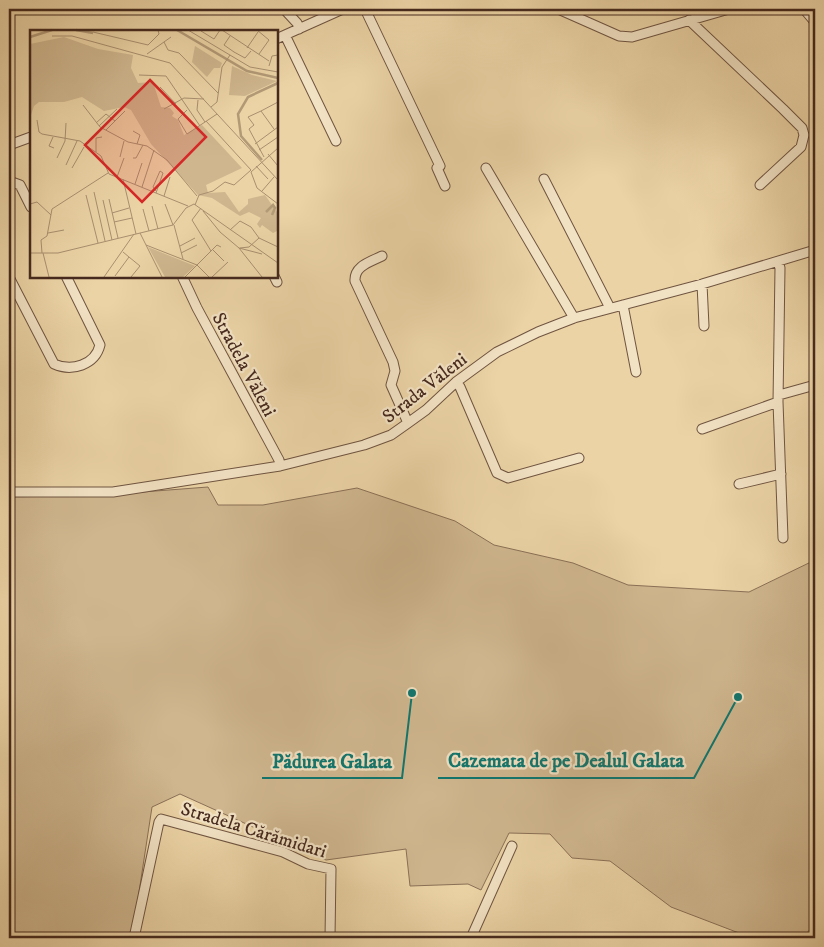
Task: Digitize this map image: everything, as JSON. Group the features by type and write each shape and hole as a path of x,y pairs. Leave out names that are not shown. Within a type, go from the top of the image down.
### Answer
{"street":[{"path":"284,9 297,23 299,29"},
{"path":"278,38 344,9"},
{"path":"365,9 440,166 437,168 446,186"},
{"path":"558,9 619,36 632,37 729,9"},
{"path":"804,9 815,22"},
{"path":"689,20 802,128 804,135 801,147 760,184"},
{"path":"286,35 336,141"},
{"path":"9,145 30,137"},
{"path":"486,168 574,318"},
{"path":"544,179 610,308"},
{"path":"9,181 20,185 30,205"},
{"name":"Strada Văleni","path":"9,492 113,492 280,466 364,445 391,435 426,410 456,382 497,352 538,332 574,318 702,284 815,250"},
{"path":"382,256 358,269 355,280 393,362 394,371 391,385 408,423"},
{"path":"778,262 780,268 778,398 783,538"},
{"path":"9,277 54,364 63,368 73,368 98,354 100,345 67,278"},
{"name":"Stradela Văleni","path":"183,278 197,308 279,460 280,466"},
{"path":"702,284 704,326"},
{"path":"623,305 636,372"},
{"path":"456,382 460,387 497,473 508,478 579,458"},
{"path":"702,429 815,385"},
{"path":"191,471 192,481"},
{"path":"739,484 780,474"},
{"name":"Stradela Cărămidari","path":"134,938 161,819 283,852 308,864 330,869 330,938"},
{"path":"471,938 512,846"}],"shaded area":[{"path":"208,487 218,505 263,505 357,488 455,521 494,545 573,563 628,585 749,592 815,560 815,924 802,938 752,938 671,907 610,861 572,858 550,834 509,833 481,890 468,884 410,886 406,849 326,860 180,794 152,807 132,938 9,938 9,497 103,495"}],"place":[{"name":"Pădurea Galata","path":"412,693"},
{"name":"Cazemata de pe Dealul Galata","path":"738,697"}]}
